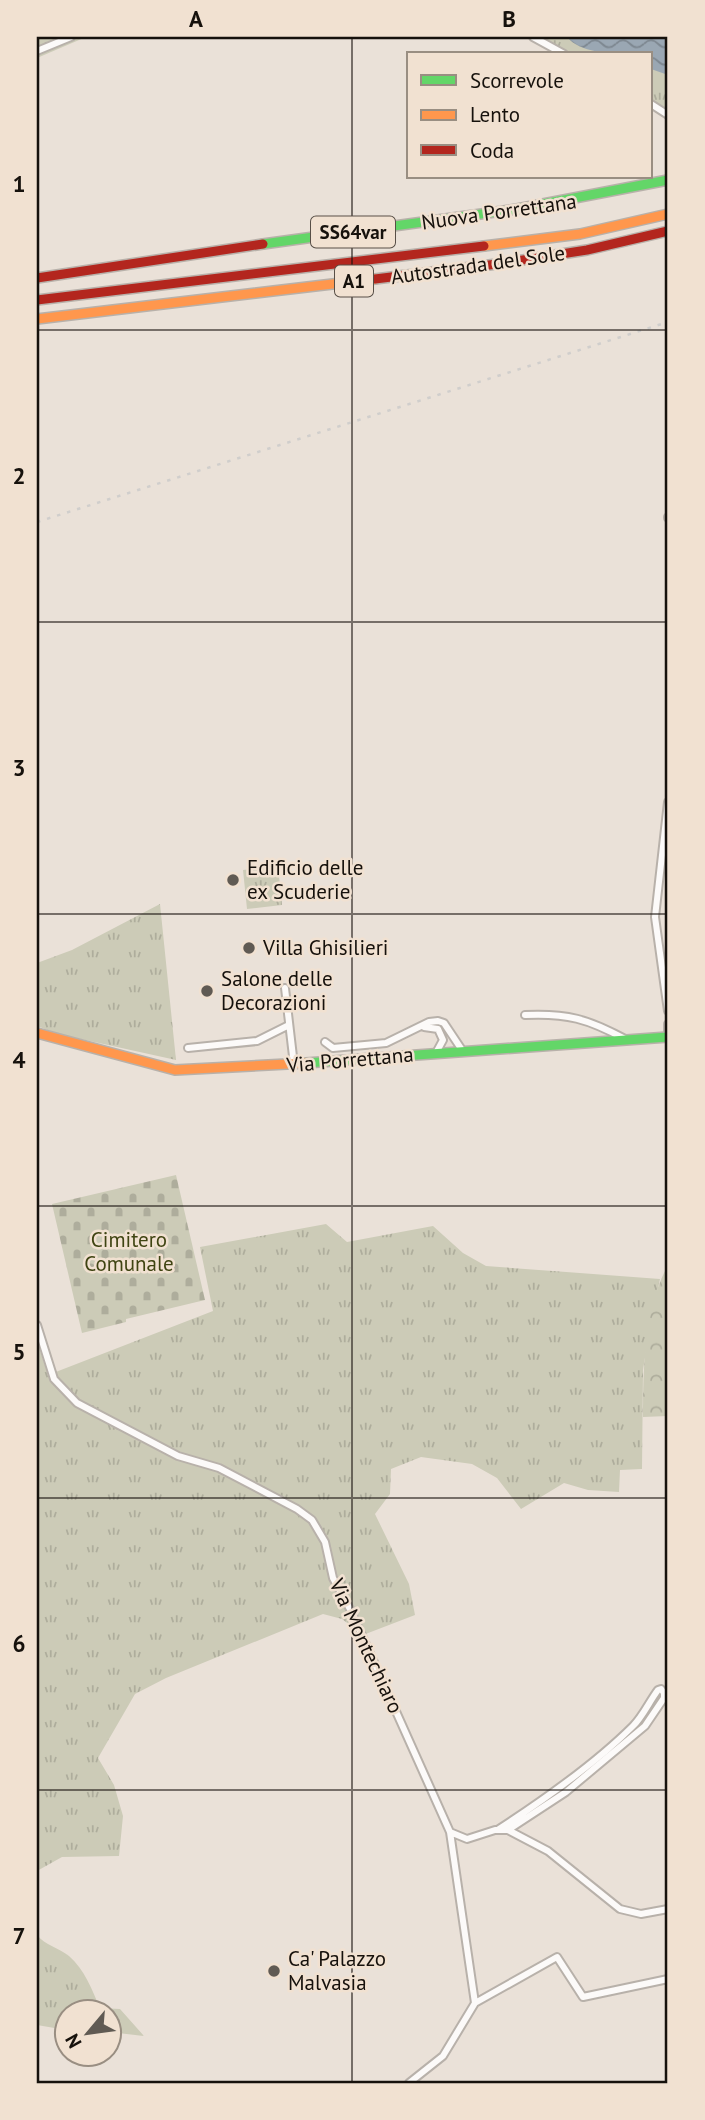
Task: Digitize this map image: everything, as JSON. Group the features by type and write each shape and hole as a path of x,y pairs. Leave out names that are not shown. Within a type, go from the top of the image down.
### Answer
{"main road":[{"name":"Nuova Porrettana","path":"37,278 545,205 596,197 668,180"},
{"name":"Autostrada del Sole","path":"37,300 580,234 668,214"},
{"name":"Autostrada del Sole","path":"37,319 496,264 587,250 668,231"},
{"name":"Via Porrettana","path":"37,1033 175,1070 254,1068 668,1037"}],"street":[{"path":"37,51 71,37"},
{"path":"533,37 560,52"},
{"path":"652,105 668,115"},
{"path":"668,802 655,917 668,1011"},
{"path":"285,988 294,1065"},
{"path":"525,1015 561,1015 583,1019 626,1040"},
{"path":"325,1042 332,1048 386,1043 415,1028 438,1021 444,1023 463,1051"},
{"path":"668,1024 668,1037"},
{"path":"188,1048 257,1041 289,1025"},
{"path":"415,1028 429,1026 438,1029 447,1052"},
{"path":"436,1053 443,1040"},
{"name":"Via Montechiaro","path":"37,1325 54,1379 77,1403 178,1456 219,1468 297,1508 312,1520 326,1542 333,1578 351,1611 450,1832 475,2003"},
{"path":"450,1832 467,1839 497,1830 526,1811 635,1724 661,1689 664,1698 645,1726 566,1792 508,1830"},
{"path":"497,1830 508,1830 548,1851 620,1909 641,1914 668,1909"},
{"path":"409,2083 443,2056 475,2003 557,1957 583,1997 668,1979"}],"green space":[{"path":"37,37 86,37 37,58"},
{"path":"541,37 668,37 668,113 652,104 652,52 563,52 541,40"},
{"path":"278,866 282,905 247,909 243,870"},
{"path":"160,904 176,1060 58,1034 37,1026 37,963 72,950"},
{"name":"Cimitero Comunale","path":"176,1175 205,1300 126,1319 126,1322 82,1333 52,1204"},
{"path":"326,1224 347,1242 433,1226 463,1253 486,1266 660,1279 643,1370 642,1469 620,1470 619,1492 588,1490 564,1483 521,1509 497,1478 472,1464 421,1457 391,1469 390,1494 375,1514 409,1584 415,1615 363,1635 342,1619 323,1614 166,1678 135,1694 98,1758 114,1785 123,1816 119,1856 62,1857 37,1871 37,1341 48,1375 213,1311 200,1247"},
{"path":"668,1265 668,1416 643,1417 646,1339 654,1300"},
{"path":"37,1935 75,1962 88,1980 95,1997 52,1997 52,2028 37,2025"},
{"path":"122,2011 144,2036 122,2033"}],"water":[{"path":"567,37 668,37 668,75 652,69 652,52 603,52 575,43"}],"railway":[{"path":"37,522 668,322"}],"traffic: fast":[{"path":"263,244 517,209 668,180"},
{"path":"306,1063 668,1037"}],"traffic: slow":[{"path":"484,246 580,234 668,214"},
{"path":"37,319 375,279"},
{"path":"37,1033 175,1070 306,1063"}],"traffic: jam":[{"path":"375,279 587,250 668,231"},
{"path":"37,278 263,244"},
{"path":"37,300 484,246"}],"place":[{"name":"Edificio delle ex Scuderie","path":"233,880"},
{"name":"Villa Ghisilieri","path":"249,948"},
{"name":"Salone delle Decorazioni","path":"207,991"},
{"name":"Ca' Palazzo Malvasia","path":"274,1971"}]}
